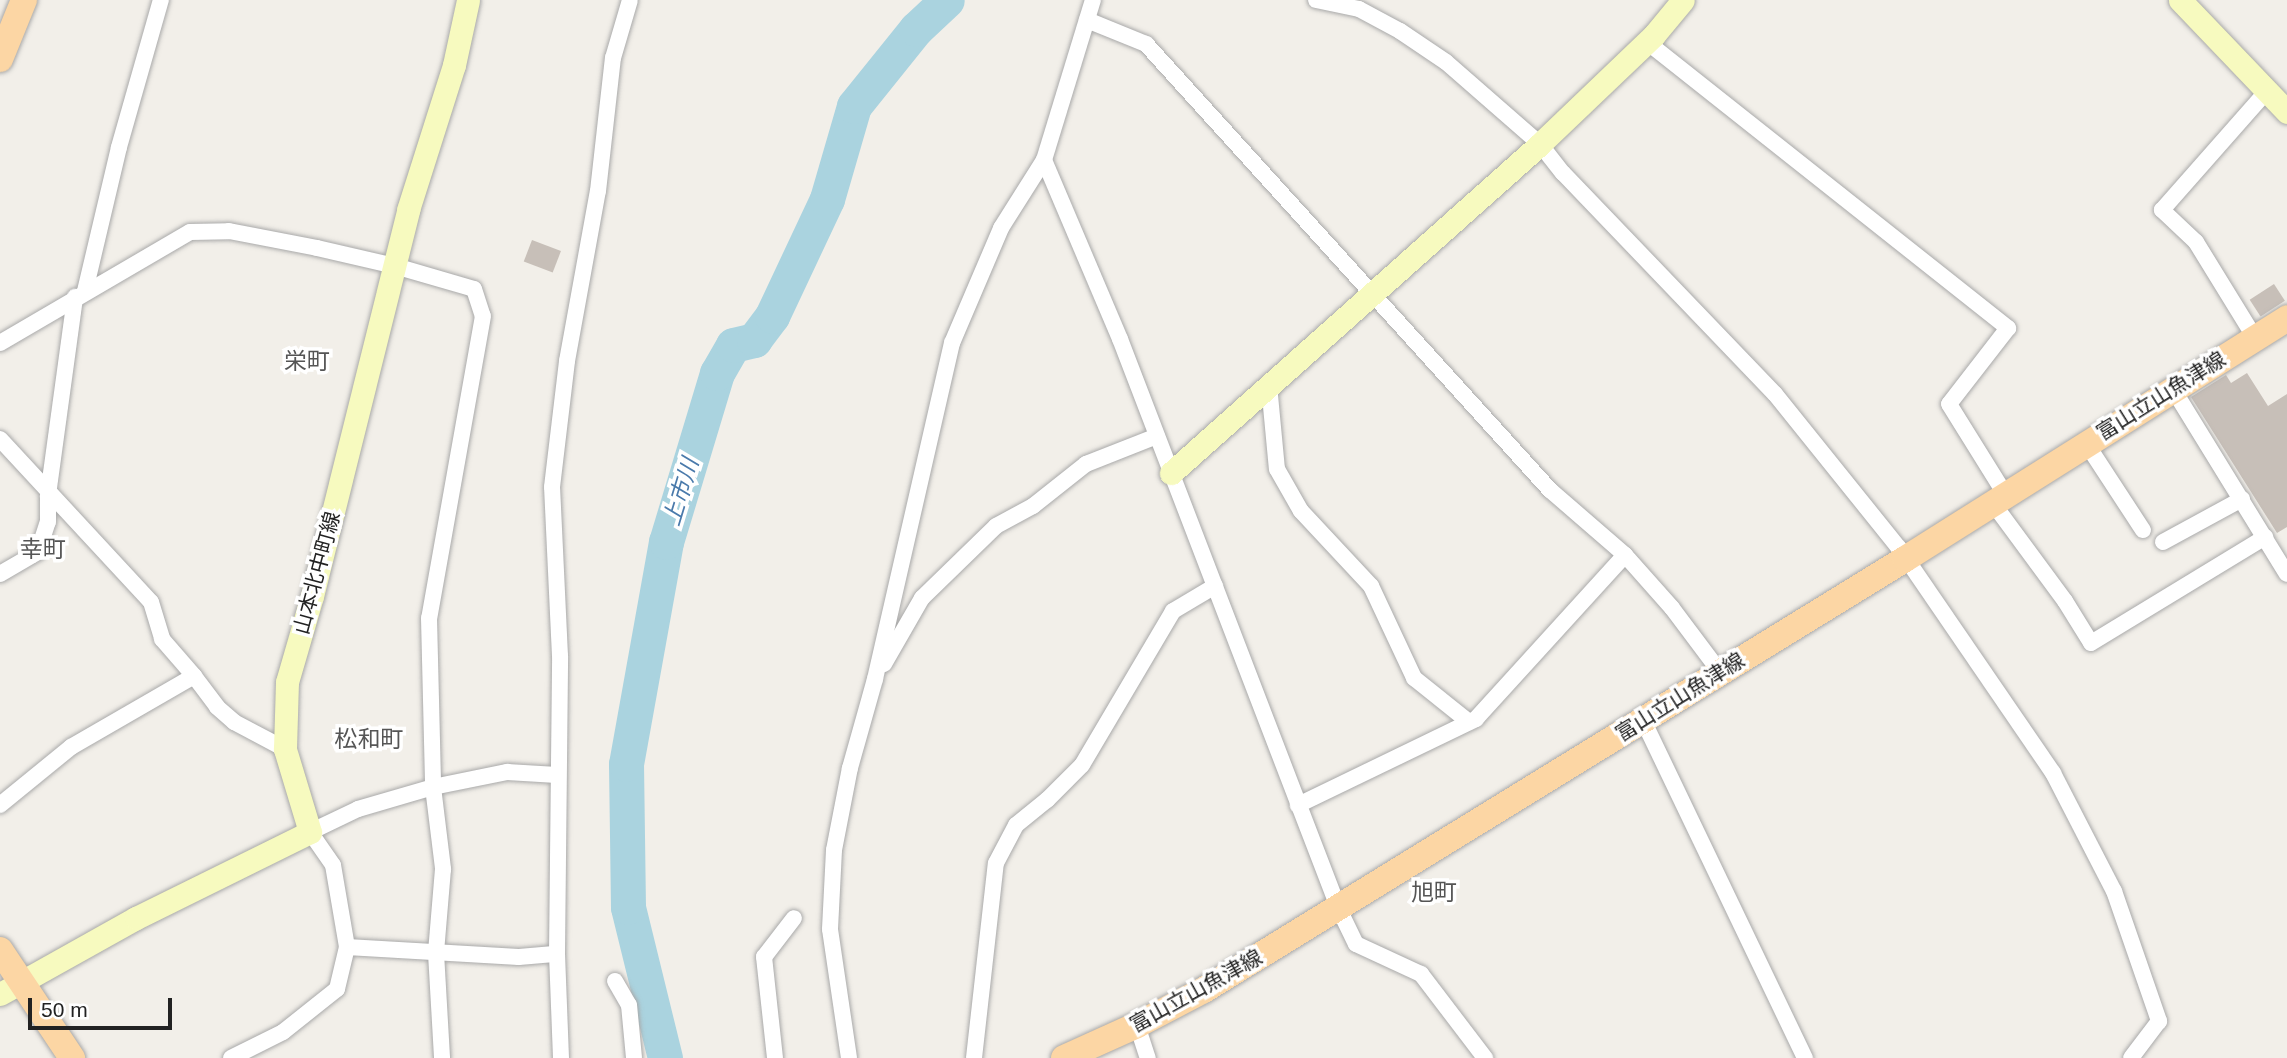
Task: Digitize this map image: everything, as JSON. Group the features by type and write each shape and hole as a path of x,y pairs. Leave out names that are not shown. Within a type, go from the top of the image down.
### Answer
{"main road":[{"path":"0,59 24,0"},
{"name":"山本北中町線","path":"310,832 285,750 286,682 312,596 408,210 454,65 468,0"},
{"path":"1171,473 1539,144 1647,42 1683,0"},
{"path":"2180,0 2287,112"},
{"name":"富山立山魚津線","path":"1064,1058 1137,1026 1204,990 1906,559 1998,498 2287,318"},
{"path":"10,988 136,918 310,832"},
{"path":"0,950 10,988 72,1058"}],"street":[{"path":"0,573 38,552 48,522 48,495 80,294 160,0"},
{"path":"561,1058 556,954 559,656 552,488 557,426 598,191 613,58 630,0"},
{"path":"849,1058 830,929 834,850 850,768 875,679 952,342 1002,229 1044,160 1093,0"},
{"path":"1316,0 1359,9 1400,31 1446,62 1539,144 1563,173 1775,394 1906,559 2053,773 2115,891 2158,1021 2131,1058"},
{"path":"1087,20 1146,44 1550,490 1625,555 1672,608 1720,672"},
{"path":"1647,42 2008,328 1949,404 1998,498 2091,643 2265,537"},
{"path":"2255,338 2196,242 2162,210 2267,91"},
{"path":"1044,160 1157,436 1338,907 1356,944 1421,974 1485,1058"},
{"path":"0,343 190,232 229,231 395,266 474,289 482,316 429,618 433,787 443,869 436,953 442,1058"},
{"path":"1269,385 1277,469 1301,511 1371,586 1414,678 1469,722"},
{"path":"2173,389 2287,574"},
{"path":"875,679 922,598 996,526 1033,506 1086,464 1157,436"},
{"path":"0,439 48,495 151,603 162,639 217,706 234,722 285,750"},
{"path":"2086,443 2143,530"},
{"path":"2162,542 2242,499"},
{"path":"1298,805 1476,719 1625,555"},
{"path":"974,1058 996,863 1016,825 1047,800 1082,765 1173,611 1215,586"},
{"path":"0,805 71,747 194,676"},
{"path":"1643,720 1802,1057"},
{"path":"231,1058 283,1032 337,989 347,947 333,864 310,832 358,809 433,787 507,772 557,775"},
{"path":"775,1058 764,957 794,918"},
{"path":"347,947 519,957 556,954"},
{"path":"615,981 629,1005 634,1058"},
{"path":"1137,1026 1148,1058"}],"building":[{"path":"532,240 561,251 553,273 524,261"},
{"path":"2274,284 2285,301 2261,317 2250,300"},
{"path":"2247,373 2268,406 2287,394 2287,527 2277,533 2191,397 2226,375 2231,383"}],"waterway":[{"name":"上市川","path":"665,1058 628,907 626,764 666,542 717,373 733,345 754,340 772,316 827,199 854,106 916,29 947,0"}],"district":[{"name":"栄町","path":"307,361"},
{"name":"幸町","path":"43,549"},
{"name":"松和町","path":"369,739"},
{"name":"旭町","path":"1434,892"}]}
